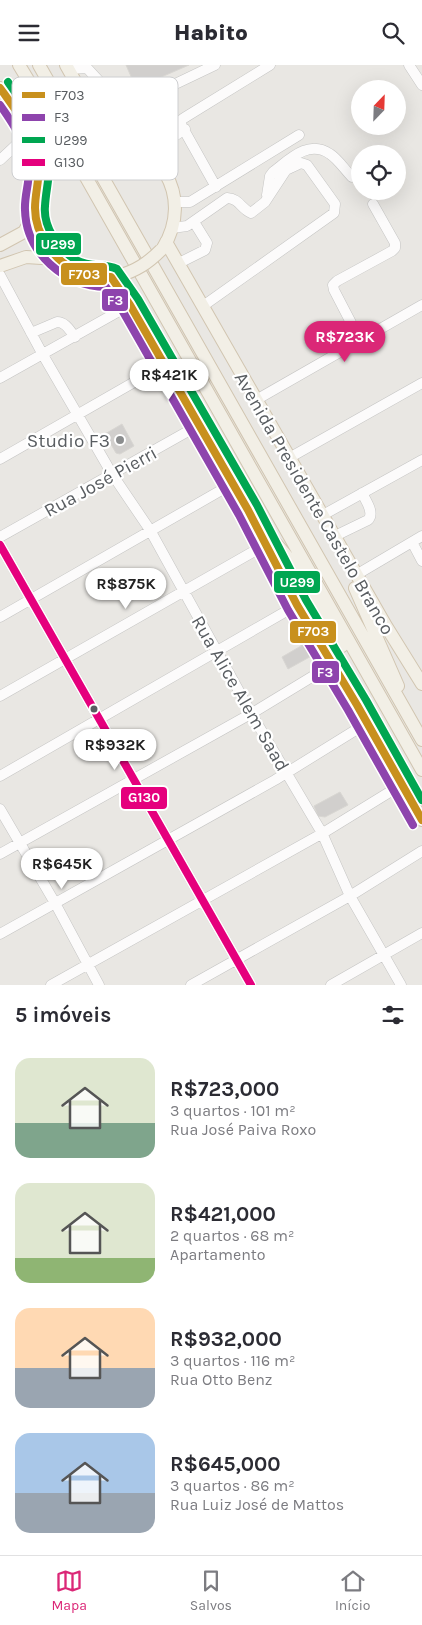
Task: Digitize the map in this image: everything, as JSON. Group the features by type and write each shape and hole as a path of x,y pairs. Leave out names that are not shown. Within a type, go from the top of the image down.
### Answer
{"main road":[{"name":"Avenida Presidente Castelo Branco","path":"19,65 26,77"},
{"name":"Avenida Presidente Castelo Branco","path":"39,65 46,77"},
{"path":"0,88 12,106"},
{"name":"Avenida Presidente Castelo Branco","path":"88,180 422,770"},
{"name":"Avenida Presidente Castelo Branco","path":"104,180 422,739"},
{"path":"40,182 35,197 35,213 42,238 57,259 73,270 82,273 92,276 115,277 135,271 149,262 164,246 174,223 175,202 169,180"},
{"path":"0,245 24,232 35,213"},
{"name":"Avenida Presidente Castelo Branco","path":"164,246 179,263 356,575 422,684"},
{"path":"0,266 26,257 57,259"},
{"path":"115,277 248,511 298,605 422,820"},
{"path":"248,511 290,560 361,677 406,742"},
{"path":"335,537 340,555 394,672 411,720"}],"street":[{"path":"178,82 215,65"},
{"path":"178,128 270,65"},
{"path":"409,65 422,85"},
{"path":"67,67 88,68 96,77"},
{"path":"182,125 216,187"},
{"path":"175,202 190,203 299,135"},
{"path":"267,198 270,176 273,172 301,151 310,148 319,149 330,154 351,176"},
{"path":"0,160 12,149"},
{"path":"172,228 188,226 227,198 236,199 245,210 251,213 265,202 286,170 302,163 307,165 335,204 334,213 203,305"},
{"path":"360,340 333,285 395,248 395,243 373,204"},
{"path":"179,263 205,250 207,246 194,222"},
{"name":"Rua Alice Alem Saad","path":"0,275 43,355 112,474 150,530 251,713 322,833 350,896 400,985"},
{"path":"0,378 130,305"},
{"path":"256,399 422,305"},
{"path":"31,333 57,321 64,323 74,337"},
{"path":"0,459 164,365"},
{"path":"289,458 422,383"},
{"name":"Rua José Pierri","path":"0,537 199,425"},
{"path":"323,515 422,460"},
{"path":"0,617 232,484"},
{"path":"335,537 368,520 370,517 371,513 362,493"},
{"path":"356,575 422,536"},
{"path":"412,542 422,561"},
{"path":"0,545 251,985"},
{"path":"0,696 265,545"},
{"path":"0,776 298,605"},
{"path":"0,854 134,780 333,665"},
{"path":"0,934 287,773 367,723"},
{"path":"51,985 322,833 401,785"},
{"path":"0,809 55,903 99,985"},
{"path":"191,985 350,896 422,851"},
{"path":"331,985 422,933"}],"building":[{"path":"126,65 189,65 161,77 131,77"},
{"name":"Studio F3","path":"122,424 134,446 120,454 116,453 105,434"},
{"path":"304,635 315,654 288,669 282,657 301,646 299,637"},
{"path":"340,792 348,805 325,817 318,816 314,806"}],"transit line":[{"name":"U299","path":"8,82 12,88"},
{"name":"F703","path":"0,88 12,104"},
{"name":"F3","path":"0,105 12,123"},
{"name":"F3","path":"28,180 25,210 27,226 32,240 40,253 62,274 76,281 106,287 122,310 239,515 288,610 348,710 413,825"},
{"name":"F703","path":"38,180 35,202 36,218 48,247 63,262 81,273 111,277 130,305 248,510 297,605 357,705 422,820"},
{"name":"U299","path":"48,180 45,214 46,222 53,237 63,250 76,260 87,264 117,269 138,299 257,505 306,600 366,700 422,800"},
{"name":"G130","path":"0,545 251,985"}],"place":[{"name":"Studio F3","path":"120,440"}]}
